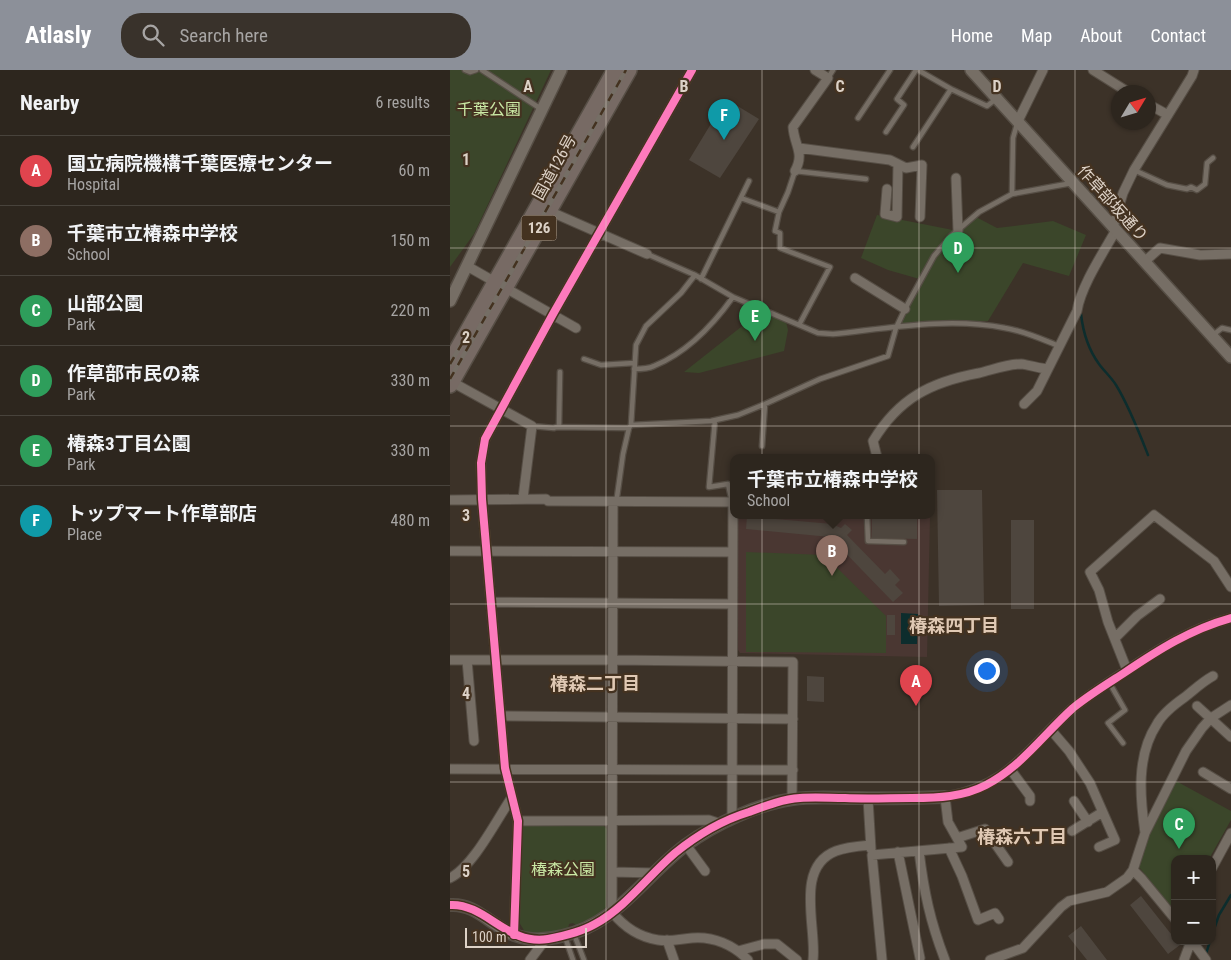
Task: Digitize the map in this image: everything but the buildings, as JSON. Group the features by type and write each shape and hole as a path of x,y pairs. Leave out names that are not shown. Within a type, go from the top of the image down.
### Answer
{"highway":[{"name":"国道126号","path":"451,383 500,283 616,70"},
{"name":"国道126号","path":"450,362 500,283 549,211 629,70"}],"street":[{"path":"450,301 561,70"},
{"path":"514,935 518,821 505,768 486,550 481,463 485,439 553,314 692,70"},
{"path":"794,171 800,158 799,148 792,127 830,74 815,70"},
{"name":"作草部坂通り","path":"971,70 1231,357"},
{"path":"1018,121 1043,70"},
{"path":"1093,70 1117,85"},
{"path":"1024,404 1037,391 1077,311 1078,302 1114,229 1123,193 1134,170 1194,70"},
{"path":"1156,108 1168,115"},
{"path":"799,148 890,160 906,168 922,165 920,217"},
{"path":"887,189 885,214 897,217 898,164"},
{"path":"956,178 958,231"},
{"path":"549,211 647,254"},
{"path":"1144,262 1160,248 1200,255 1231,254"},
{"path":"467,266 500,283 576,328"},
{"path":"854,278 904,309"},
{"path":"877,454 873,441 876,436 899,408 926,389 956,377 1020,364 1047,369"},
{"path":"451,383 532,426 523,498"},
{"path":"450,500 523,498 546,499 548,501 730,502"},
{"path":"613,502 612,912 621,922 642,936 667,940 703,938 731,945 748,960"},
{"path":"1127,670 1108,622 1099,590 1090,572 1154,515 1214,561 1231,587"},
{"path":"726,821 733,770 733,519"},
{"path":"450,551 732,552"},
{"path":"1115,638 1137,616 1160,599"},
{"path":"491,602 732,604"},
{"path":"450,904 461,904 470,907 514,935 545,940 593,925 612,912 686,845 726,821 746,812 792,799 945,797 970,792 1010,769 1072,709 1127,670 1185,634 1231,618"},
{"path":"450,660 793,662 792,799"},
{"path":"467,660 474,741"},
{"path":"1145,833 1142,776 1147,741 1164,715 1203,681 1213,676"},
{"path":"990,960 1023,948 1060,907 1069,901 1106,892 1127,878 1133,870 1145,833 1186,751 1211,718 1231,705"},
{"path":"1198,706 1231,737"},
{"path":"501,716 793,719"},
{"path":"1050,730 1090,783 1114,840 1099,847"},
{"path":"450,768 793,770"},
{"path":"1010,769 1030,796 1030,801"},
{"path":"1203,772 1231,789"},
{"path":"450,878 460,872 489,835 512,797"},
{"path":"872,855 962,847 948,822 945,797"},
{"path":"868,799 870,845 882,960"},
{"path":"1074,801 1088,822"},
{"path":"1072,831 1102,813"},
{"path":"518,821 726,821"},
{"path":"957,838 985,829 1008,862"},
{"path":"1216,861 1231,833"},
{"path":"686,845 705,871"},
{"path":"813,960 810,901 812,879 817,867 822,860 835,851 870,845"},
{"path":"948,848 962,876 978,920 995,913 999,919"},
{"path":"919,851 926,903 932,926 945,960"},
{"path":"898,852 920,958"},
{"path":"1133,870 1171,914"},
{"path":"612,872 654,873"},
{"path":"530,960 545,940"},
{"path":"667,940 674,960"},
{"path":"738,951 764,944 777,944 796,960"},
{"path":"1184,960 1192,945"},
{"path":"1194,945 1206,960"}],"lane":[{"path":"465,70 470,72 476,70"},
{"path":"482,70 542,110"},
{"path":"858,118 890,70"},
{"path":"886,132 904,105 898,98 917,70 986,106 997,99"},
{"path":"913,147 951,89"},
{"path":"1012,194 1013,138 1018,121"},
{"path":"1134,170 1167,185 1186,190 1191,187 1198,190 1205,184 1207,163 1213,158"},
{"path":"799,325 830,267 780,248 780,233 775,231 779,212 788,192 794,171 866,179"},
{"path":"701,279 750,181"},
{"path":"532,426 554,428 630,426 715,420 738,415 820,378 888,356 904,309 934,256 951,236 979,212 1012,194 1073,183"},
{"path":"741,198 779,212"},
{"path":"647,254 695,275 733,298 818,333 834,334 945,323 991,326 1029,334 1059,346"},
{"path":"613,502 617,497 623,454 630,426 636,344 646,326 681,294 695,275"},
{"path":"584,359 601,365 652,367 678,354 720,316 733,298"},
{"path":"1212,336 1222,328 1231,330"},
{"path":"559,427 560,372"},
{"path":"762,446 765,404"},
{"path":"715,420 710,487 728,484 730,491"},
{"path":"867,519 868,541 904,542"},
{"path":"1109,682 1125,710 1108,723 1123,743"},
{"path":"569,934 573,960"},
{"path":"569,934 584,960"}],"shaded area":[{"path":"736,519 930,519 927,657 740,653 736,647"}],"green space":[{"name":"千葉公園","path":"450,70 551,70 474,234 450,267"},
{"path":"877,215 958,231 976,217 997,228 1053,221 1086,235 1069,276 1023,263 988,321 902,326 899,324 923,280 888,270 861,258"},
{"path":"757,309 786,322 788,330 784,351 699,373 684,372 741,327"},
{"path":"746,552 824,555 886,616 886,653 746,652"},
{"path":"1176,781 1231,811 1231,820 1211,855 1171,855 1171,907 1139,867 1147,840"},
{"name":"椿森公園","path":"525,824 603,825 607,829 606,907 598,916 577,926 573,923 569,924 568,929 550,935 525,932 519,922 519,831"}],"water":[{"path":"901,613 918,614 917,644 901,644"}],"waterway":[{"path":"1081,314 1089,346 1099,364 1121,393 1134,419 1148,455"},
{"path":"1216,924 1231,895"},
{"path":"1206,954 1209,945"}],"railway":[{"path":"450,379 626,70"},
{"path":"450,364 463,342"}],"cycle path":[{"path":"514,935 518,821 505,768 482,499 481,463 485,439 553,314 692,70"},
{"path":"450,905 463,906 475,910 508,931 520,936 533,939 560,937 584,929 606,917 627,900 675,853 701,835 729,819 761,807 800,798 931,798 950,796 977,789 999,778 1032,750 1073,708 1098,690 1175,641 1202,628 1231,618"}],"place":[{"name":"トップマート作草部店","path":"724,140"},
{"name":"作草部市民の森","path":"958,273"},
{"name":"椿森3丁目公園","path":"755,341"},
{"name":"千葉市立椿森中学校","path":"832,576"},
{"name":"国立病院機構千葉医療センター","path":"916,706"},
{"name":"山部公園","path":"1179,849"}],"district":[{"name":"椿森四丁目","path":"954,626"},
{"name":"椿森二丁目","path":"595,684"},
{"name":"椿森六丁目","path":"1022,837"}]}
